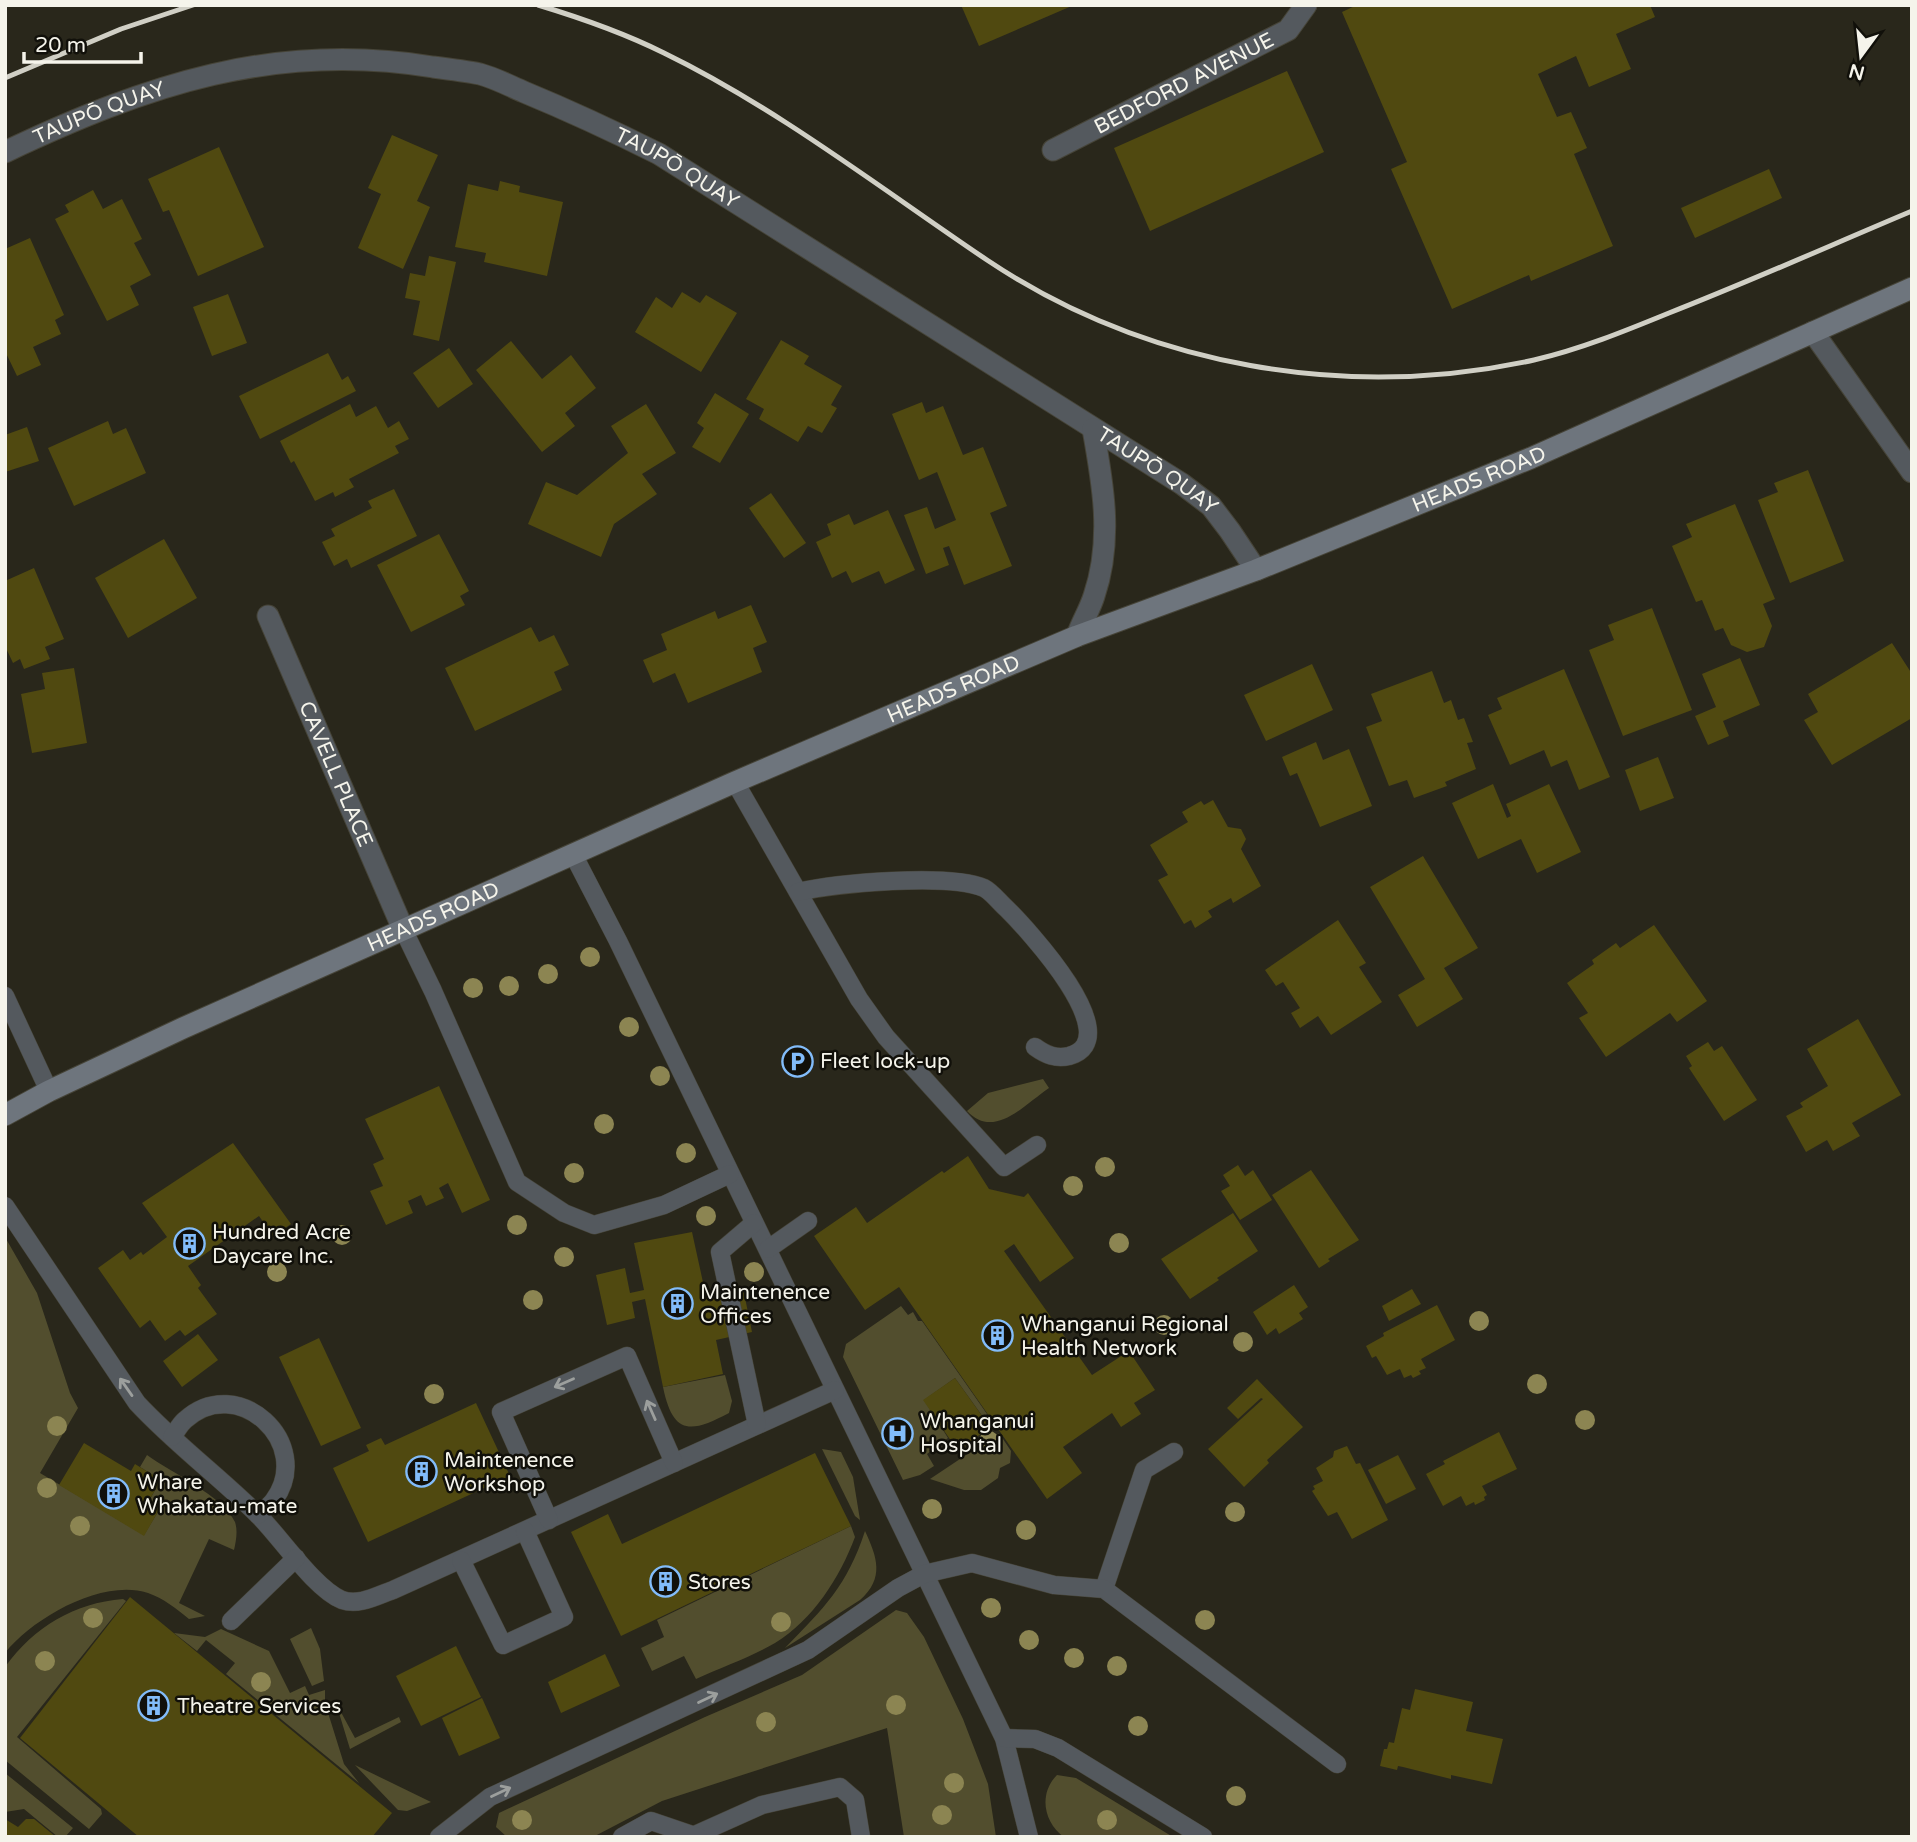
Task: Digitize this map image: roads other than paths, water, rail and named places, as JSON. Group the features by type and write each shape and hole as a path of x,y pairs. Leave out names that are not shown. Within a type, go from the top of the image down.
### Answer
{"main road":[{"name":"HEADS ROAD","path":"5,1115 49,1091 403,929 736,782 1077,636 1256,570 1531,458 1912,288"}],"street":[{"name":"BEDFORD AVENUE","path":"1053,150 1288,30 1306,5"},
{"name":"TAUPŌ QUAY","path":"5,152 60,126 148,91 262,64 331,58 389,60 481,75 570,111 659,154 1182,484 1211,506 1256,570"},
{"path":"1812,332 1912,472"},
{"path":"1077,636 1094,595 1105,546 1104,494 1093,429"},
{"name":"CAVELL PLACE","path":"268,616 403,929"}],"lane":[{"path":"736,782 859,999 886,1037 1004,1167 1037,1145"},
{"path":"572,854 618,941 1004,1738 1029,1837"},
{"path":"798,892 822,886 899,882 964,882 986,889 1027,929 1066,978 1083,1009 1088,1026 1086,1043 1075,1054 1064,1057 1048,1056 1035,1047"},
{"path":"403,929 433,991 516,1182 555,1208 594,1225 664,1205 730,1174"},
{"path":"5,996 49,1091"},
{"path":"5,1206 137,1403 258,1515 334,1596 352,1602 367,1600 393,1590 835,1390"},
{"path":"768,1249 808,1220"},
{"path":"754,1223 720,1252 757,1425"},
{"path":"549,1520 501,1412 627,1356 674,1464"},
{"path":"172,1437 185,1419 204,1408 225,1404 247,1408 266,1420 279,1437 285,1458 284,1480 274,1500 258,1515"},
{"path":"1104,1590 1144,1470 1174,1452"},
{"path":"461,1560 503,1645 515,1640 564,1617 525,1531"},
{"path":"232,1621 296,1558"},
{"path":"446,1835 490,1797 808,1650 898,1588 924,1574 972,1563 1054,1585 1104,1590 1337,1763"},
{"path":"1004,1738 1035,1739 1058,1748 1203,1837"},
{"path":"622,1837 650,1821 696,1836 762,1805 840,1787 855,1800 861,1837"}],"railway":[{"path":"5,78 121,29 193,5"},
{"path":"538,5 633,39 706,75 788,124 987,260 1049,297 1114,327 1181,349 1250,366 1321,375 1392,377 1463,372 1534,360 1586,345 1636,326 1912,211"}],"place":[{"name":"Fleet lock-up","path":"797,1061"},
{"name":"Hundred Acre Daycare Inc.","path":"189,1244"},
{"name":"Maintenence Offices","path":"677,1304"},
{"name":"Whanganui Regional Health Network","path":"998,1336"},
{"name":"Whanganui Hospital","path":"897,1433"},
{"name":"Maintenence Workshop","path":"421,1472"},
{"name":"Whare Whakatau-mate","path":"114,1494"},
{"name":"Stores","path":"665,1582"},
{"name":"Theatre Services","path":"154,1706"}]}
